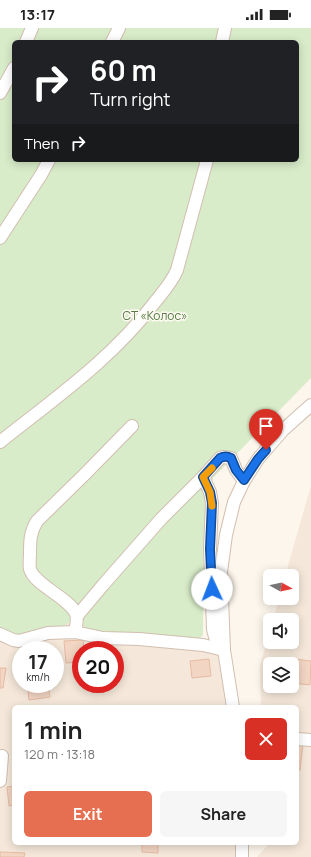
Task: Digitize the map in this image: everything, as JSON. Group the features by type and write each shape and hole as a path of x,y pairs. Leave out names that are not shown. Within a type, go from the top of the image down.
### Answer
{"street":[{"path":"27,40 32,28"},
{"path":"113,40 119,28"},
{"path":"222,40 225,28"},
{"path":"0,93 12,72"},
{"path":"0,238 48,162"},
{"path":"0,442 98,364 142,320 174,278 206,162"},
{"path":"233,705 224,650 221,572 226,535 234,502 244,480 258,459 283,430 311,405"},
{"path":"75,632 77,616 75,610 33,576 30,569 30,539 33,528 37,521 132,426"},
{"path":"77,616 160,518 203,477 220,458 231,458 236,470 244,480"},
{"path":"203,477 210,492 212,503 210,549 213,629 215,637 224,650"},
{"path":"0,634 19,641 48,633 75,632 103,638 139,639 196,644 224,650"},
{"path":"299,739 311,740"},
{"path":"0,781 2,756"},
{"path":"242,845 242,857"}],"shaded area":[{"path":"311,487 311,857 257,857 267,845 299,845 299,705 261,705 260,666 265,649 299,649 299,613 275,613 277,605 299,605 299,569 287,569"},
{"path":"55,621 223,642 233,705 12,705 12,845 239,845 236,857 0,857 0,623"}],"green space":[{"name":"СТ «Колос»","path":"0,28 311,28 311,378 213,478 204,527 203,635 196,642 114,636 85,628 81,620 73,619 61,629 14,636 0,629"}],"building":[{"path":"83,640 72,641 72,663 66,663 64,641"},
{"path":"209,659 211,676 192,678 190,661"},
{"path":"299,660 311,661 310,685 299,684"},
{"path":"0,668 6,668 3,688 0,688"},
{"path":"28,693 49,693 50,697 29,700"},
{"path":"299,744 303,744 300,770"},
{"path":"12,786 12,805 9,806 7,787"},
{"path":"142,845 158,845 158,853 142,852"},
{"path":"0,852 25,853 24,857 0,857"}],"slow traffic":[{"path":"212,468 203,477 210,492 212,506"}],"route":[{"path":"212,589 210,549 212,503 210,492 203,477 220,458 227,457 231,458 236,470 244,480 266,450"}]}
